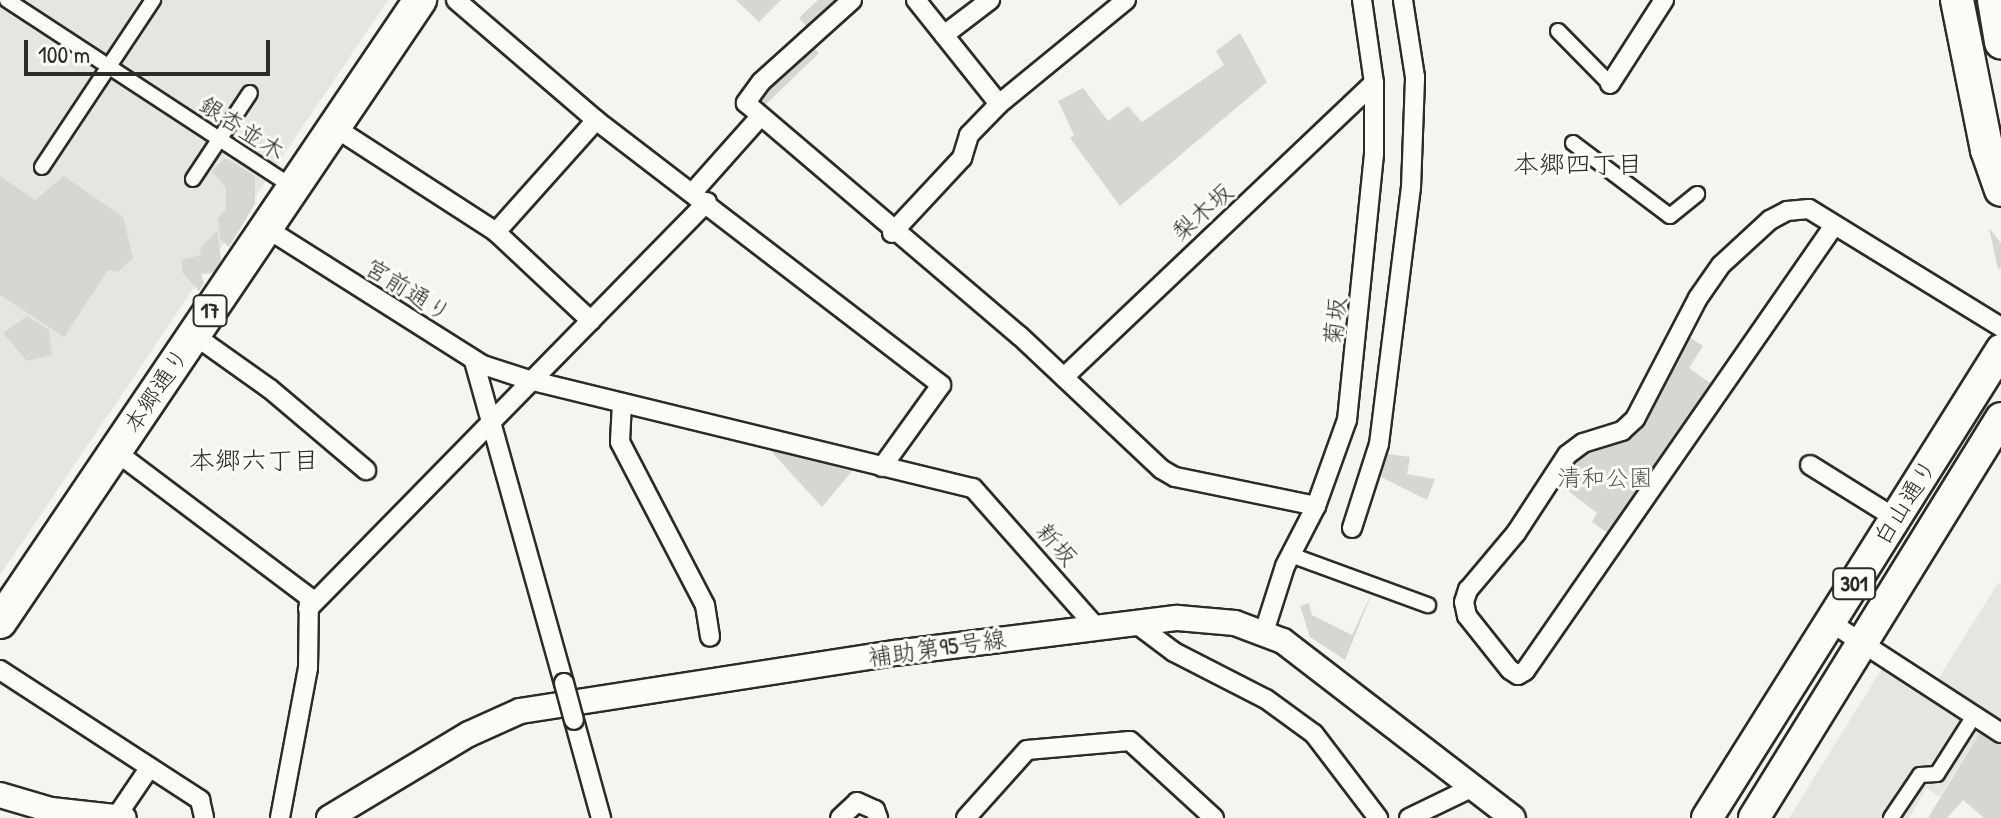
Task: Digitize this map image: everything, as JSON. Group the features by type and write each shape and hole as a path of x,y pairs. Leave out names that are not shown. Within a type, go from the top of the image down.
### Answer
{"highway":[{"name":"本郷通り","path":"0,622 420,0"},
{"path":"1957,0 1987,150 2001,190"},
{"path":"1994,0 2001,42"}],"main road":[{"name":"白山通り","path":"1707,818 2001,350"},
{"name":"白山通り","path":"1754,818 1861,644 1993,450 2001,418"}],"street":[{"path":"0,6 5,0"},
{"name":"銀杏並木","path":"5,0 293,187"},
{"path":"42,167 153,0"},
{"path":"456,0 596,120 701,197 941,385 882,467"},
{"path":"852,0 752,92 746,103 892,233 1064,377 1140,452 1175,477 1316,506"},
{"path":"916,0 999,104"},
{"path":"944,35 990,0"},
{"path":"892,233 962,158 969,135 999,104 1126,0"},
{"name":"菊坂","path":"1264,632 1291,555 1316,506 1347,420 1374,153 1374,83 1362,0"},
{"path":"1352,528 1379,444 1411,188 1415,77 1403,0"},
{"path":"1558,31 1610,84 1664,0"},
{"name":"梨木坂","path":"1064,377 1374,83"},
{"path":"193,179 250,93"},
{"path":"310,607 529,380 591,321 701,197 760,117"},
{"path":"496,232 596,120"},
{"path":"334,127 496,232 591,321"},
{"path":"1573,143 1670,216 1697,194"},
{"path":"1833,227 1525,671 1518,675 1510,670 1467,616 1464,602 1516,533 1554,470 1576,447 1622,431 1635,419 1698,298 1748,237 1800,207 2001,327"},
{"name":"宮前通り","path":"266,228 474,361 529,380 980,492"},
{"path":"194,335 270,389 366,470"},
{"path":"474,361 601,818"},
{"path":"622,403 620,442 705,605 710,637"},
{"path":"115,451 309,597 308,668 280,818"},
{"path":"1810,465 1895,518"},
{"name":"新坂","path":"980,492 1096,627"},
{"path":"1291,555 1428,605"},
{"name":"補助第95号線","path":"329,818 469,734 520,711 1096,627 1197,618 1264,632 1324,671 1513,818"},
{"path":"1134,622 1174,652 1266,699 1314,734 1378,818"},
{"path":"1830,622 2001,733"},
{"path":"0,670 200,800 204,818"},
{"path":"1891,818 1920,775 1937,774 1974,716"},
{"path":"966,818 1027,750 1130,741 1214,818"},
{"path":"116,817 150,767"},
{"path":"1409,818 1473,787"},
{"path":"0,795 31,807 124,818"},
{"path":"840,818 857,802 878,818"}],"shaded area":[{"path":"0,0 388,0 0,575"},
{"path":"1998,583 2001,584 2001,723 1936,682"},
{"path":"1883,667 1982,729 1939,797 1927,788 1909,818 1789,818"}],"green space":[{"path":"736,0 781,0 759,22"},
{"path":"818,0 843,0 810,30 799,18"},
{"path":"1240,33 1267,82 1120,206 1070,138 1074,135 1058,101 1083,88 1108,121 1128,106 1142,122 1224,65 1216,51"},
{"path":"812,46 819,53 761,109 757,93"},
{"path":"225,158 255,176 255,204 229,247 220,239 218,218 226,209 226,188 212,171"},
{"path":"0,176 35,200 64,176 123,217 133,258 118,272 108,270 64,337 0,295"},
{"path":"1989,228 2001,243 2001,268 1998,269"},
{"path":"217,230 221,259 216,273 201,274 204,283 199,291 182,272 182,260 201,255 200,249"},
{"path":"27,316 49,330 52,355 27,361 3,333"},
{"name":"清和公園","path":"1689,337 1703,346 1689,368 1713,385 1608,533 1592,522 1597,513 1555,481 1576,456 1651,406"},
{"path":"773,444 851,464 853,470 822,507 768,448"},
{"path":"1382,453 1410,457 1407,474 1435,479 1427,500 1377,475"},
{"path":"1374,588 1345,660 1310,637 1300,606 1309,603 1312,615 1352,635"},
{"path":"1982,729 2001,740 2001,818 1984,818 1963,800 1947,818 1928,818"}],"district":[{"name":"本郷四丁目","path":"1578,164"},
{"name":"本郷六丁目","path":"254,460"}]}
